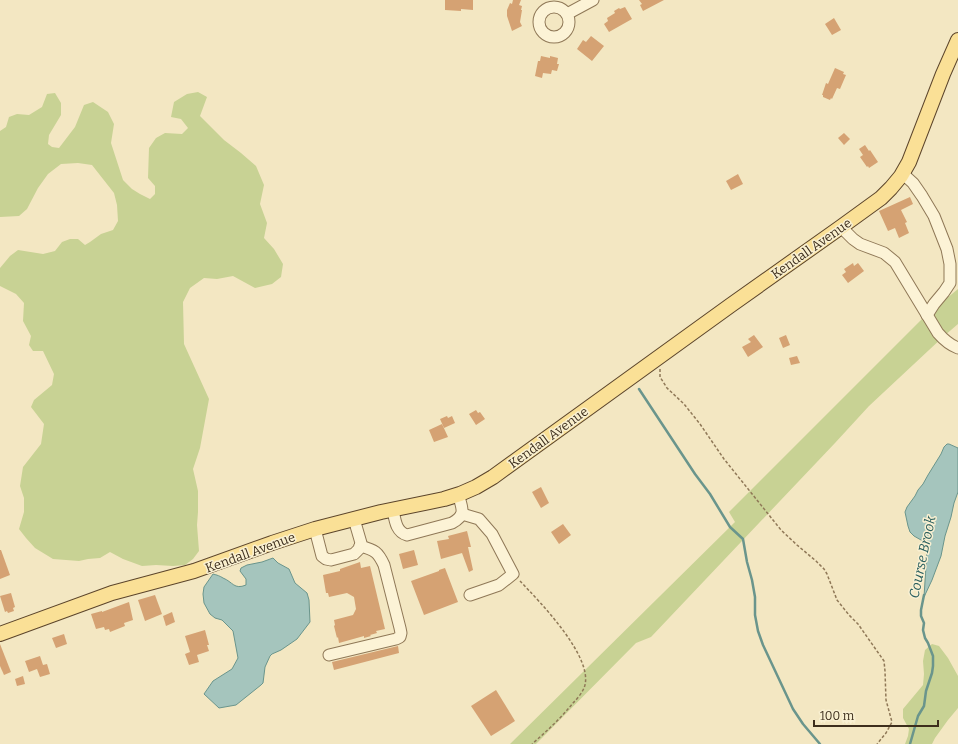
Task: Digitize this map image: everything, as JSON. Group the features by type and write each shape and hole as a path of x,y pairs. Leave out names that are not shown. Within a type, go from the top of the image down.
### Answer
{"main road":[{"name":"Kendall Avenue","path":"0,634 112,593 194,572 272,543 315,529 432,502 458,494 476,487 493,477 841,227 891,188 909,162 943,74 958,40"}],"street":[{"path":"568,14 593,0"},
{"path":"902,173 913,183 934,216 947,249 950,264 950,283 927,315"},
{"path":"841,227 860,244 884,253 895,262 938,333 943,339 958,348"},
{"path":"392,510 397,527 403,534 407,535 452,523 458,519 462,514 463,509 458,494"},
{"path":"462,514 479,519 492,534 513,574 499,585 470,595"},
{"path":"315,529 322,556 331,560 354,554 359,549 361,543 354,519"},
{"path":"329,655 400,637 400,628 384,565 380,556 375,552 369,548 360,546"}],"path":[{"path":"661,355 660,377 667,388 684,404 724,459 781,530 816,561 828,574 837,600 858,624 884,661 886,700 892,722 886,733 877,744"},
{"path":"513,574 562,628 577,651 583,665 586,680 584,688 577,698 565,712 532,744"}],"green space":[{"path":"198,92 207,97 200,116 224,140 256,166 264,185 260,204 267,223 264,238 274,249 283,264 281,277 272,284 255,288 233,276 217,279 204,278 190,288 183,302 184,344 209,399 200,448 193,469 198,491 197,525 199,551 193,559 185,565 173,566 142,566 123,559 110,552 100,558 79,561 53,559 35,548 19,529 24,512 24,498 20,486 23,467 41,444 44,424 31,407 34,400 52,385 54,374 43,351 33,351 29,345 31,336 23,321 24,303 16,294 0,286 0,268 10,256 18,250 43,254 55,251 62,242 70,239 78,239 85,245 101,234 113,230 118,221 117,205 114,193 92,165 78,163 61,164 48,174 38,188 27,209 19,216 0,217 0,131 6,127 9,117 17,114 29,115 42,107 47,94 55,93 61,103 61,115 49,135 48,144 52,147 59,148 75,127 84,105 93,102 108,112 114,124 111,143 123,180 132,189 150,199 155,194 155,186 148,178 149,148 156,138 165,133 182,134 188,128 181,119 171,117 174,102 187,94"},
{"path":"958,289 958,324 869,406 651,637 636,643 536,744 510,744 735,522 729,512 923,318"},
{"path":"932,644 939,646 958,676 958,708 932,744 905,744 909,729 903,718 903,709 923,685 923,661 925,650"}],"water":[{"path":"947,444 958,448 958,492 945,536 941,556 924,597 926,545 910,532 905,512"},
{"path":"273,558 278,563 289,569 295,583 307,593 309,600 310,622 297,639 270,656 265,667 263,683 261,685 236,705 219,708 204,694 213,681 232,669 238,658 233,631 222,620 215,618 210,614 204,603 204,587 213,574 239,587 246,585 246,579 240,571 241,568"}],"building":[{"path":"445,0 473,0 473,10 445,10"},
{"path":"513,0 521,0 519,5 522,6 520,22 522,26 512,31 507,16 507,10 510,3 512,4"},
{"path":"639,0 664,0 643,11 640,5 642,4"},
{"path":"625,7 632,19 609,32 604,24 608,21 607,18 615,13 614,11"},
{"path":"834,18 841,30 832,35 825,24"},
{"path":"591,36 604,46 592,61 577,49 583,40 586,42"},
{"path":"541,56 558,58 557,64 559,64 557,71 552,70 551,74 543,73 542,78 535,76 538,61 540,61"},
{"path":"835,68 844,72 843,74 846,75 840,89 837,88 832,99 831,98 830,100 822,95 826,83 828,84"},
{"path":"844,133 850,139 844,145 838,138"},
{"path":"865,145 878,162 869,168 860,157 863,155 859,149"},
{"path":"738,174 743,184 731,190 726,181"},
{"path":"910,197 913,204 901,210 907,222 905,223 909,233 899,238 895,228 888,231 879,211"},
{"path":"853,263 854,266 858,263 864,271 848,283 842,275 846,272 844,269"},
{"path":"754,335 763,347 748,357 742,347 751,342 748,339"},
{"path":"786,335 790,345 783,348 779,338"},
{"path":"797,356 800,363 791,365 789,358"},
{"path":"476,410 478,413 480,412 485,419 476,425 469,414"},
{"path":"447,416 448,418 452,416 455,423 444,428 440,419"},
{"path":"442,424 448,437 434,442 429,430"},
{"path":"541,487 549,503 541,508 532,492"},
{"path":"563,524 571,535 559,544 551,532"},
{"path":"467,531 471,547 468,547 473,570 469,572 462,553 441,559 437,541 449,539 448,536"},
{"path":"0,550 10,575 0,579"},
{"path":"414,550 418,565 403,569 399,554"},
{"path":"360,562 361,568 370,566 385,629 376,631 377,633 370,635 371,636 364,638 364,636 339,643 334,626 334,620 353,615 356,609 354,597 347,593 329,597 328,593 326,593 323,575 340,571 340,569"},
{"path":"445,568 458,602 424,615 411,581"},
{"path":"11,593 15,607 13,608 14,611 8,613 7,611 5,612 0,596"},
{"path":"155,595 162,614 145,621 138,600"},
{"path":"129,602 133,620 124,623 125,626 110,632 109,629 105,630 104,627 96,629 91,614 102,612"},
{"path":"172,612 175,622 166,626 163,616"},
{"path":"205,630 209,651 197,655 199,662 189,665 185,654 190,652 185,636"},
{"path":"64,634 67,644 56,648 52,638"},
{"path":"0,644 11,672 4,675 0,666"},
{"path":"398,646 399,653 334,670 332,662"},
{"path":"40,656 43,665 47,664 50,674 40,677 37,669 29,672 25,661"},
{"path":"23,676 25,684 17,686 15,679"},
{"path":"496,690 515,721 491,736 471,706"}],"waterway":[{"path":"639,389 695,474 710,494 730,527 743,539 755,597 755,615 758,631 763,645 793,709 803,724 820,744"},
{"name":"Course Brook","path":"910,744 918,716 924,706 926,691 933,666 933,656 925,638 923,630 924,623 921,616 924,595"}]}
